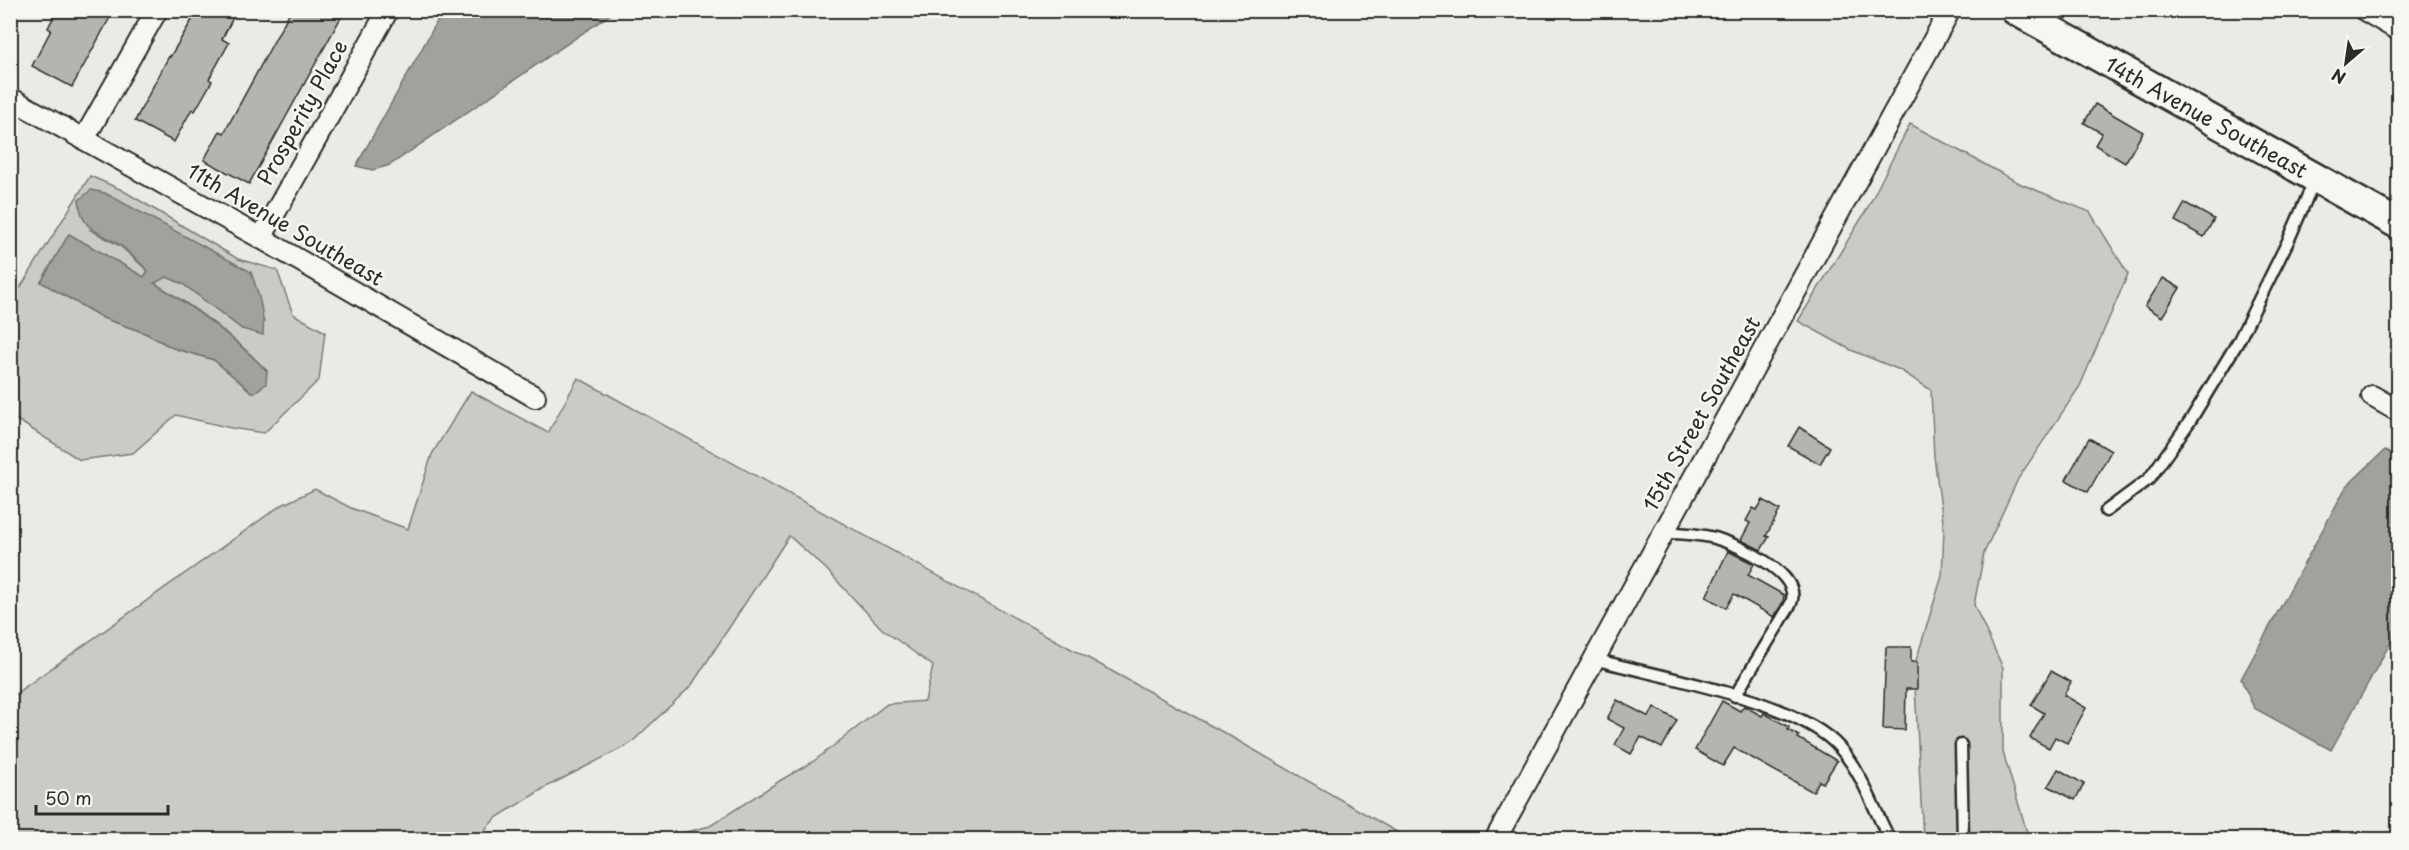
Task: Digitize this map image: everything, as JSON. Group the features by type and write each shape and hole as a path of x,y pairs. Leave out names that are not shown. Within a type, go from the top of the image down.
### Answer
{"street":[{"path":"84,139 157,10"},
{"name":"Prosperity Place","path":"261,238 388,10"},
{"name":"15th Street Southeast","path":"1495,840 1950,10"},
{"name":"14th Avenue Southeast","path":"2015,10 2398,224"},
{"path":"2364,10 2398,30"},
{"name":"11th Avenue Southeast","path":"10,98 261,238 535,397"},
{"path":"2372,396 2398,411"}],"lane":[{"path":"2106,511 2149,479 2190,421 2239,340 2289,239 2315,178"},
{"path":"1664,532 1716,538 1745,551 1768,562 1786,580 1792,592 1792,600 1786,612 1735,696"},
{"path":"1594,659 1735,696 1811,724 1838,746 1858,772 1890,840"},
{"path":"1961,745 1963,840"}],"shaded area":[{"path":"443,11 615,11 390,165 373,170 356,166"},
{"path":"1910,124 2021,184 2090,212 2128,274 2080,386 2018,479 1984,553 1974,605 2003,668 2003,752 2029,839 1923,839 1914,667 1942,576 1944,529 1934,457 1931,390 1900,370 1851,350 1798,321 1866,211"},
{"path":"90,176 122,190 238,259 277,270 293,314 325,332 319,380 264,433 176,415 133,453 80,460 11,416 10,304","holes":["89,229 264,321 242,329 183,284 167,277 154,283 214,323 267,371 253,393 214,360 173,348 145,333 103,318 41,282 69,234 144,277 148,271 120,246"]},
{"path":"91,190 105,193 251,272 262,310 263,335 242,329 183,284 167,277 154,283 199,313 241,346 267,371 266,384 253,393 214,360 173,348 145,333 103,318 41,282 69,234 144,277 148,271 124,248 87,225 83,219 79,200"},
{"path":"578,378 1228,735 1409,839 659,839 710,826 814,761 887,704 925,701 933,666 882,629 826,569 789,536 691,686 630,744 546,787 496,818 476,839 11,839 11,697 280,506 315,489 351,508 408,529 432,454 471,391 548,433"},
{"path":"2385,450 2398,457 2398,629 2331,750 2254,708 2241,679 2346,487"}],"building":[{"path":"57,10 114,10 72,87 32,66 51,30 48,28"},
{"path":"198,10 237,10 222,39 229,43 209,79 212,81 195,111 192,109 174,142 135,121 169,56"},
{"path":"291,10 345,10 249,184 204,160 220,131 224,133"},
{"path":"2095,104 2143,132 2125,163 2095,145 2102,133 2084,123"},
{"path":"2185,203 2214,219 2204,237 2175,221"},
{"path":"2163,278 2180,288 2162,317 2145,306"},
{"path":"1799,427 1830,447 1820,464 1788,446"},
{"path":"2089,438 2111,451 2088,492 2066,480"},
{"path":"1763,500 1780,510 1761,550 1741,540 1750,523 1746,521 1753,508 1757,510"},
{"path":"1728,551 1754,564 1748,575 1784,595 1783,602 1774,617 1734,594 1726,608 1706,597"},
{"path":"1886,647 1911,647 1911,662 1917,662 1917,689 1906,689 1905,730 1883,729"},
{"path":"2051,671 2071,682 2064,695 2086,708 2067,743 2055,737 2049,748 2030,738 2044,713 2031,705"},
{"path":"1617,700 1649,717 1654,707 1677,720 1662,748 1641,737 1631,754 1615,745 1624,728 1607,719"},
{"path":"1722,701 1740,711 1744,706 1762,716 1764,713 1789,727 1788,730 1799,736 1798,738 1837,761 1823,783 1819,781 1813,792 1734,748 1723,766 1695,750"},
{"path":"2058,769 2084,784 2075,800 2048,786"}]}
